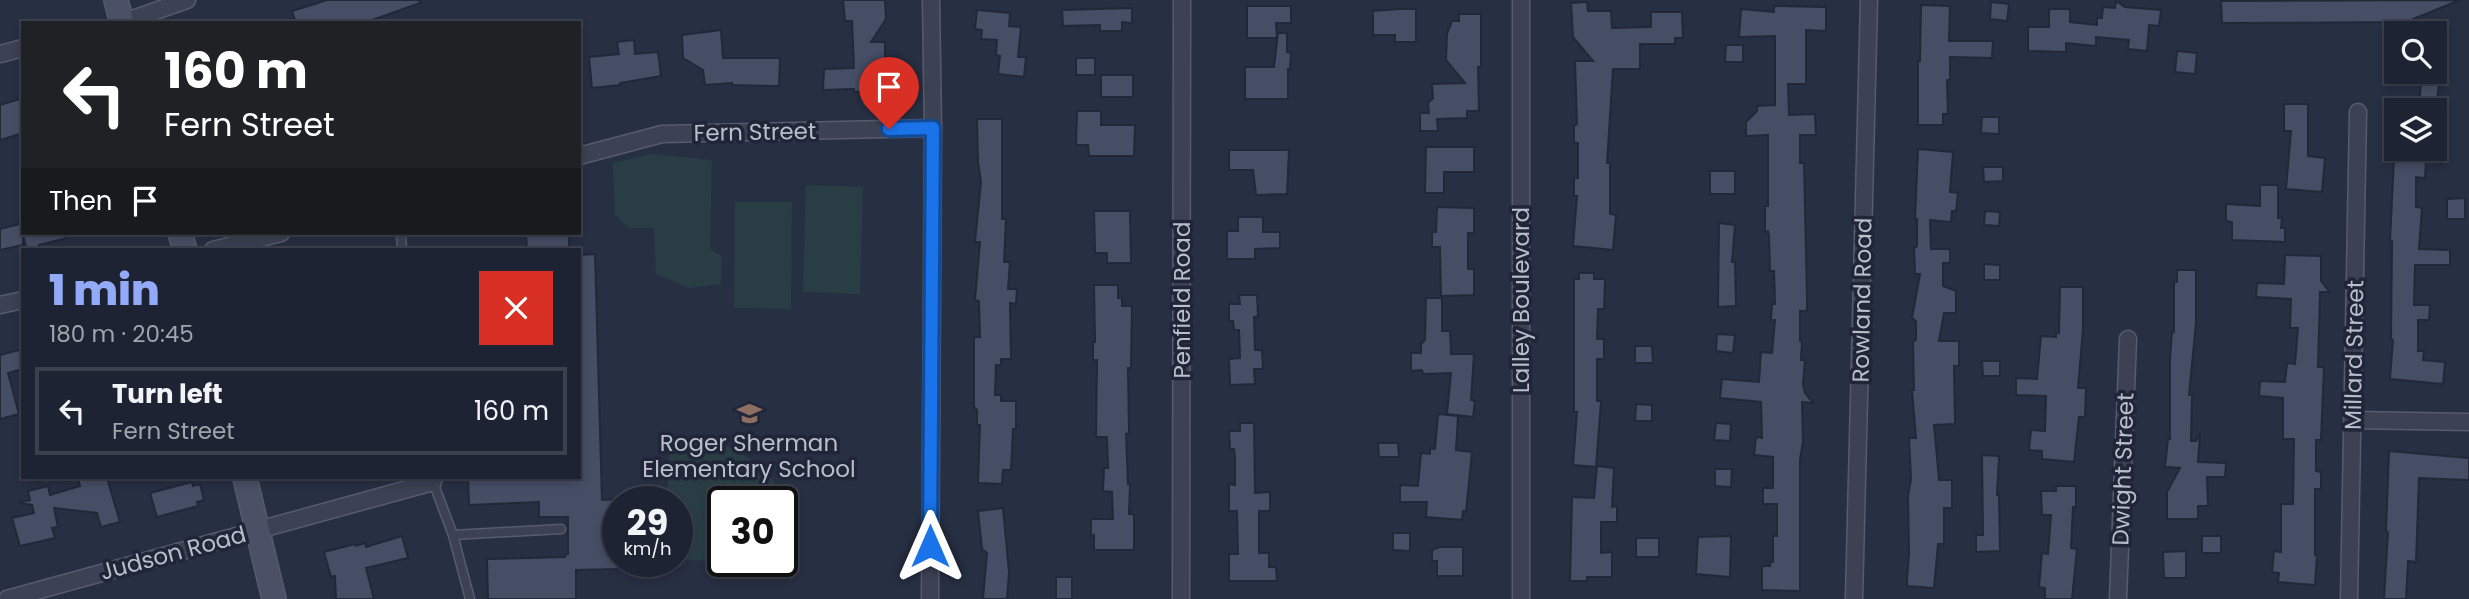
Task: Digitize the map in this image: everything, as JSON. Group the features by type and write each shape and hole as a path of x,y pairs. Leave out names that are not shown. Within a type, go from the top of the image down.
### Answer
{"street":[{"path":"116,0 121,21"},
{"path":"128,21 187,0"},
{"path":"930,599 933,128 931,0"},
{"name":"Penfield Road","path":"1181,599 1182,0"},
{"name":"Lalley Boulevard","path":"1521,0 1521,599"},
{"name":"Rowland Road","path":"1854,599 1869,0"},
{"path":"0,54 21,49"},
{"name":"Millard Street","path":"2349,599 2358,112"},
{"name":"Fern Street","path":"581,155 662,134 933,128"},
{"path":"221,248 273,235"},
{"path":"0,306 21,301"},
{"name":"Dwight Street","path":"2118,599 2128,339"},
{"path":"2353,420 2469,422"},
{"path":"245,479 274,599"},
{"name":"Judson Road","path":"7,599 432,480"},
{"path":"269,576 284,599"}],"lane":[{"path":"432,480 453,535 470,599"},
{"path":"453,535 561,529"}],"shaded area":[{"path":"651,154 712,160 710,247 722,256 721,284 689,288 656,274 654,228 629,228 615,215 613,163"},
{"path":"806,185 863,187 860,294 803,292"},
{"path":"735,202 792,202 791,309 734,308"},
{"path":"709,439 754,462 776,486 707,486 707,561 693,560 693,486 668,486 669,450"}],"building":[{"path":"327,0 419,0 420,3 370,21 295,21 292,11"},
{"path":"843,0 885,0 886,19 871,42 885,42 885,91 823,90 824,69 854,68 852,21 845,21"},
{"path":"2460,0 2408,21 2222,23 2221,1"},
{"path":"2116,1 2125,7 2161,10 2159,26 2149,25 2147,51 2128,49 2129,40 2096,37 2096,46 2066,43 2066,52 2028,51 2028,27 2049,27 2049,9 2070,9 2070,22 2097,25 2097,18 2102,18 2103,7 2115,8"},
{"path":"1587,2 1588,11 1611,11 1612,28 1651,27 1651,12 1682,12 1683,38 1675,38 1675,44 1640,44 1640,69 1613,69 1607,163 1610,163 1610,214 1616,215 1613,250 1573,246 1577,196 1574,196 1574,178 1578,178 1578,143 1574,143 1574,126 1577,124 1575,61 1593,61 1573,37 1571,3"},
{"path":"1991,2 2009,4 2007,21 1990,19"},
{"path":"1921,5 1950,6 1949,41 1993,41 1992,58 1950,57 1950,80 1947,80 1948,114 1943,114 1943,125 1918,125"},
{"path":"1247,6 1291,6 1291,23 1276,23 1277,38 1247,38"},
{"path":"1774,6 1826,7 1826,31 1806,30 1806,84 1788,84 1789,115 1815,114 1816,135 1800,135 1800,163 1804,163 1807,311 1800,311 1800,341 1801,360 1805,360 1803,384 1805,393 1813,403 1802,402 1800,591 1762,590 1762,566 1770,566 1770,562 1773,562 1773,536 1777,536 1777,504 1763,504 1763,488 1773,488 1773,457 1754,455 1756,437 1762,438 1761,402 1720,398 1722,379 1759,382 1761,352 1772,353 1775,320 1771,320 1772,304 1775,304 1774,271 1770,271 1769,236 1768,231 1765,232 1765,206 1768,206 1768,135 1746,136 1746,122 1757,111 1757,106 1775,105 1775,36 1739,37 1741,9 1774,12"},
{"path":"1132,8 1132,23 1122,22 1122,31 1100,31 1100,25 1063,26 1062,10"},
{"path":"1416,9 1416,42 1395,42 1395,35 1373,35 1373,11"},
{"path":"977,10 1010,13 1009,26 1021,27 1018,57 1026,57 1024,77 998,74 1000,56 996,55 997,40 981,39 982,30 975,29"},
{"path":"1459,14 1481,14 1479,111 1467,111 1467,118 1437,119 1438,131 1420,131 1420,113 1429,113 1428,103 1433,98 1432,84 1465,83 1446,60 1447,34 1452,21 1459,21"},
{"path":"721,30 723,58 780,58 779,86 732,83 705,85 703,70 683,58 682,35"},
{"path":"1278,33 1287,33 1287,52 1291,53 1288,99 1245,99 1245,67 1274,67"},
{"path":"634,40 635,54 658,52 661,76 592,88 589,57 619,54 617,42"},
{"path":"1726,45 1743,45 1743,62 1725,62"},
{"path":"2177,51 2197,53 2195,74 2175,72"},
{"path":"1076,58 1095,58 1095,75 1076,75"},
{"path":"1101,75 1133,75 1133,97 1101,97"},
{"path":"2421,84 2439,84 2437,98 2420,98"},
{"path":"21,99 21,134 0,140 0,105"},
{"path":"2284,104 2308,104 2308,156 2325,158 2322,192 2286,189 2291,131 2284,131"},
{"path":"1077,111 1101,111 1101,125 1135,125 1134,156 1089,156 1088,145 1076,145"},
{"path":"1982,117 1999,117 1999,134 1981,133"},
{"path":"977,119 1002,119 1002,219 1006,219 1004,262 1010,262 1008,289 1017,289 1016,304 1010,303 1011,359 1001,359 1001,365 996,365 995,395 1001,395 1001,401 1016,401 1011,470 1003,470 1002,484 978,483 980,425 977,425 977,410 974,407 974,337 980,337 979,301 975,300 980,242 975,242 981,182"},
{"path":"1426,147 1474,147 1474,172 1444,172 1444,193 1425,193"},
{"path":"1918,149 1953,152 1950,192 1958,193 1956,211 1952,211 1951,222 1930,220 1931,249 1950,249 1950,263 1943,263 1943,286 1956,291 1956,313 1944,313 1939,341 1959,341 1959,366 1954,366 1955,424 1934,425 1939,480 1952,480 1952,508 1944,508 1944,544 1938,544 1934,588 1907,586 1908,496 1911,479 1909,438 1916,438 1912,390 1916,321 1912,318 1920,274 1915,274 1914,248 1917,246 1915,219"},
{"path":"1229,150 1289,150 1287,194 1256,195 1253,170 1229,170"},
{"path":"2394,161 2426,161 2425,178 2416,177 2416,207 2422,208 2419,249 2450,250 2450,265 2415,265 2414,305 2430,305 2429,320 2418,320 2418,351 2424,351 2423,360 2445,362 2443,384 2390,379 2393,340 2390,241"},
{"path":"1983,167 2003,167 2003,181 1984,182"},
{"path":"1710,171 1735,171 1735,194 1710,194"},
{"path":"2260,185 2278,185 2278,218 2282,218 2281,228 2285,228 2285,242 2232,240 2232,222 2226,221 2226,204 2260,206"},
{"path":"2465,198 2465,219 2447,219 2447,199"},
{"path":"1437,207 1474,208 1474,233 1468,233 1468,269 1474,269 1474,295 1441,296 1440,247 1432,247 1432,232 1436,232"},
{"path":"1094,211 1130,211 1131,263 1107,263 1107,253 1095,253"},
{"path":"1985,211 2000,212 1999,226 1984,225"},
{"path":"1238,217 1263,217 1263,232 1280,232 1280,248 1255,249 1255,259 1227,259 1227,231 1238,231"},
{"path":"1719,223 1735,225 1732,262 1735,262 1736,306 1718,307"},
{"path":"21,224 23,245 0,250 0,229"},
{"path":"23,235 67,235 67,238 39,245 40,248 26,248"},
{"path":"526,235 569,235 569,248 527,248"},
{"path":"595,254 602,569 576,570 576,599 488,599 487,559 565,557 568,554 568,517 539,517 539,502 469,505 468,479 581,479 581,255"},
{"path":"2285,255 2321,256 2321,281 2330,292 2320,292 2318,367 2324,367 2321,440 2316,440 2316,471 2321,472 2321,489 2315,489 2315,585 2278,582 2279,573 2272,572 2274,551 2281,552 2281,504 2293,504 2294,439 2283,439 2283,398 2259,396 2260,381 2285,382 2287,363 2295,364 2298,328 2290,328 2291,299 2256,297 2257,283 2284,284"},
{"path":"1984,264 2000,265 2000,280 1984,280"},
{"path":"2177,270 2196,270 2196,323 2189,395 2192,395 2191,441 2196,441 2200,433 2198,462 2226,463 2225,477 2207,477 2208,506 2198,506 2198,519 2167,519 2167,492 2180,468 2165,467 2170,439 2170,359"},
{"path":"1579,273 1594,273 1594,279 1605,279 1604,309 1598,309 1597,339 1604,339 1604,359 1597,359 1597,401 1601,401 1596,467 1573,465 1577,412 1574,412 1574,279 1579,279"},
{"path":"1094,285 1118,285 1118,298 1122,298 1122,306 1132,306 1131,368 1128,368 1129,433 1126,434 1130,484 1129,514 1134,514 1134,550 1094,550 1094,535 1091,536 1091,519 1113,519 1112,492 1103,491 1104,468 1108,468 1107,437 1096,437"},
{"path":"2060,287 2083,287 2078,388 2086,388 2085,417 2079,417 2074,462 2042,459 2042,451 2029,450 2031,430 2045,431 2046,396 2016,395 2016,378 2037,379 2041,336 2056,337 2056,332 2059,333"},
{"path":"1239,295 1257,295 1258,316 1254,317 1255,350 1262,350 1263,369 1254,369 1255,384 1230,385 1229,359 1240,358 1239,330 1234,330 1233,321 1229,321 1229,304 1240,304"},
{"path":"1426,298 1442,298 1442,331 1450,331 1451,354 1474,354 1471,400 1475,401 1473,417 1447,414 1451,373 1423,374 1422,370 1411,371 1411,353 1421,353 1421,344 1425,340"},
{"path":"1717,334 1735,335 1733,353 1716,351"},
{"path":"1635,346 1652,346 1653,363 1635,363"},
{"path":"21,350 21,370 8,373 19,414 0,419 0,355"},
{"path":"1982,361 2000,361 2000,376 1983,376"},
{"path":"1636,404 1652,405 1652,421 1635,421"},
{"path":"1438,414 1458,416 1456,450 1472,452 1466,512 1463,511 1462,520 1426,517 1427,502 1400,502 1400,485 1418,486 1421,453 1430,454 1430,448 1435,449"},
{"path":"1240,423 1254,423 1255,493 1270,492 1270,511 1259,511 1259,553 1269,553 1269,567 1276,567 1277,581 1229,581 1229,554 1238,554 1237,511 1229,511 1229,484 1235,485 1235,458 1234,449 1230,449 1229,431 1240,431"},
{"path":"1716,423 1731,424 1730,441 1714,440"},
{"path":"1378,443 1398,443 1399,457 1379,457"},
{"path":"2389,451 2469,458 2469,480 2419,478 2416,562 2408,561 2406,599 2384,599"},
{"path":"1982,455 1999,456 1997,495 2000,551 1976,552 1976,535 1983,535"},
{"path":"1597,466 1614,468 1612,507 1617,506 1617,522 1601,522 1601,553 1612,552 1612,577 1587,577 1587,581 1570,581 1572,497 1594,498"},
{"path":"1715,469 1732,469 1731,487 1715,486"},
{"path":"78,479 107,479 120,522 101,527 97,513 54,508 58,527 52,528 55,538 20,546 12,518 34,513 32,505 19,503 30,500 28,491 48,486 50,495 80,486"},
{"path":"192,482 193,486 200,484 204,500 197,502 198,506 157,517 150,493"},
{"path":"2056,486 2076,486 2071,548 2077,549 2072,599 2045,599 2045,588 2039,587 2042,553 2048,554 2051,515 2042,515 2041,491 2056,491"},
{"path":"1003,508 1009,572 1007,599 983,599 987,553 982,549 978,511"},
{"path":"1393,533 1410,533 1410,551 1393,550"},
{"path":"402,536 408,558 366,568 374,599 336,599 335,576 331,577 324,552 355,544 365,543 366,547"},
{"path":"1731,536 1730,577 1696,574 1698,537"},
{"path":"2202,536 2221,536 2221,553 2202,553"},
{"path":"1636,538 1659,538 1659,557 1636,557"},
{"path":"1439,547 1463,547 1463,576 1437,576 1437,561 1432,561 1432,550"},
{"path":"2186,551 2186,578 2164,578 2163,552"},
{"path":"1056,577 1072,577 1072,599 1056,599"}],"place":[{"name":"Roger Sherman Elementary School","path":"749,413"}],"route":[{"path":"889,129 933,128 930,546"}]}
